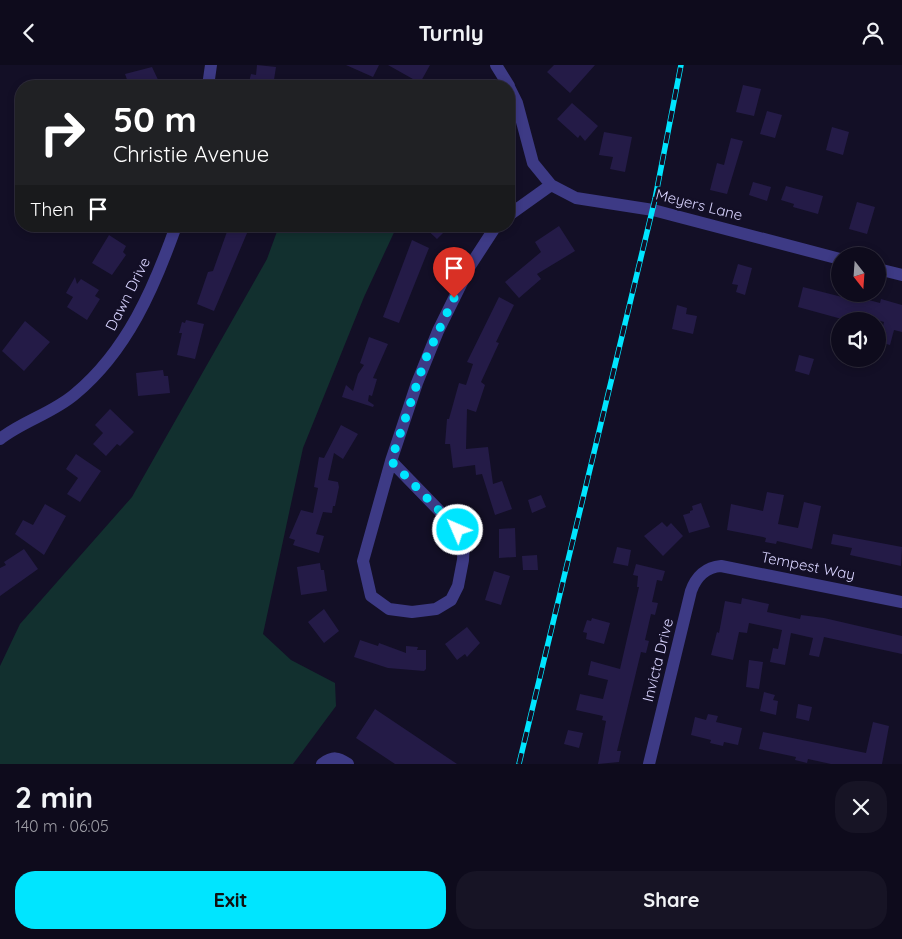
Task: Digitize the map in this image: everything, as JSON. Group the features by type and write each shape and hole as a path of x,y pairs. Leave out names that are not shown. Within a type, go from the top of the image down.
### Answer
{"street":[{"path":"209,80 211,65"},
{"path":"496,65 505,80"},
{"path":"515,99 534,163 551,185 515,211"},
{"name":"Meyers Lane","path":"551,185 582,200 670,213 831,257"},
{"name":"Dawn Drive","path":"0,439 75,394 116,350 131,329 164,261 174,232"},
{"path":"391,461 458,530 464,542 458,585 451,600 436,609 412,612 389,609 371,596 363,561 391,461 425,360 470,266 492,232"},
{"path":"886,271 902,275"},
{"name":"Tempest Way","path":"708,569 721,566 738,568 902,602"},
{"name":"Invicta Drive","path":"652,763 691,591 696,580 708,569"},
{"path":"322,764 330,758 339,758 348,764"}],"green space":[{"path":"277,232 394,232 364,297 303,448 263,634 291,660 335,683 336,706 293,764 0,764 0,666 20,624 132,497 267,259"}],"building":[{"path":"257,65 276,67 274,80 250,80 251,74 256,75"},
{"path":"346,65 379,65 373,77"},
{"path":"388,65 430,65 422,80 415,80"},
{"path":"554,65 595,65 570,93 547,72"},
{"path":"152,67 158,80 127,80 125,74"},
{"path":"743,85 761,89 754,116 736,112"},
{"path":"572,103 598,126 585,141 580,135 578,138 557,119"},
{"path":"767,111 782,115 775,138 760,134"},
{"path":"832,127 849,132 843,155 826,150"},
{"path":"604,132 632,137 625,172 610,169 613,157 599,155"},
{"path":"731,138 743,141 727,194 710,190 717,163 724,165"},
{"path":"753,182 771,187 767,201 749,195"},
{"path":"786,186 823,196 818,214 793,207 794,204 781,200"},
{"path":"857,202 875,207 867,234 849,229"},
{"path":"559,226 575,251 537,274 541,279 519,298 505,282 541,252 535,242"},
{"path":"227,232 247,232 214,311 197,304 208,272 213,271"},
{"path":"429,232 444,232 437,239"},
{"path":"109,235 126,246 123,252 126,255 112,275 92,263"},
{"path":"412,240 429,248 399,323 383,317"},
{"path":"738,264 752,268 745,295 736,292 738,285 732,284"},
{"path":"75,277 77,284 81,279 99,290 95,296 100,299 87,320 67,307 73,297 66,293"},
{"path":"803,287 831,294 831,303 886,303 886,300 902,305 902,332 894,330 890,345 886,344 886,312 831,312 831,316 798,307"},
{"path":"499,297 514,305 496,342 499,343 481,382 485,385 476,412 467,409 466,449 488,447 493,484 502,481 512,509 495,515 482,474 476,475 475,465 453,468 450,444 445,444 447,419 449,419 459,383 466,385 473,364 467,362"},
{"path":"677,305 687,308 686,314 697,316 693,334 672,329"},
{"path":"186,320 204,324 195,359 177,355 182,333 179,333 182,322 185,323"},
{"path":"25,321 50,342 24,371 2,351"},
{"path":"369,337 388,344 373,378 377,379 372,396 369,395 368,401 374,405 373,407 342,397 346,385 353,391 358,374 364,365 360,363"},
{"path":"799,355 814,359 809,375 795,371"},
{"path":"163,370 164,376 168,376 170,393 138,396 136,373"},
{"path":"110,409 134,432 120,446 117,444 106,456 93,444 103,433 95,425"},
{"path":"341,425 358,434 343,459 334,453 328,480 338,482 339,487 332,513 323,512 316,534 324,536 319,553 293,545 295,540 289,538 301,510 313,513 318,488 314,487 319,457 324,458"},
{"path":"76,454 101,471 80,502 67,494 78,478 66,469"},
{"path":"767,492 784,495 778,524 798,528 804,502 821,506 812,549 777,541 776,544 765,542 766,538 763,537 727,530 731,504 763,511"},
{"path":"541,495 546,507 532,513 528,500"},
{"path":"701,503 710,527 689,533 683,515 693,510 692,506"},
{"path":"45,504 66,516 44,555 15,534 23,520 33,525"},
{"path":"662,522 667,527 671,523 683,536 663,556 644,536"},
{"path":"515,528 516,557 499,558 499,529"},
{"path":"833,534 902,547 901,566 850,555 852,548 831,544"},
{"path":"617,547 631,550 628,566 613,563"},
{"path":"24,549 38,569 0,596 0,568 6,565 4,562"},
{"path":"537,555 538,570 523,570 522,556"},
{"path":"320,563 321,570 324,570 327,591 301,595 297,567"},
{"path":"636,564 665,571 662,581 657,580 652,602 658,603 655,615 651,614 645,640 649,641 646,653 641,652 617,751 621,751 619,762 598,764 606,721 602,720 603,716 576,710 580,694 603,699 608,680 588,675 591,661 620,669 639,587 637,587 638,576 633,575"},
{"path":"494,571 510,576 501,605 485,600"},
{"path":"742,598 769,604 767,612 800,619 801,615 824,618 902,636 902,654 824,637 819,657 809,655 813,638 791,633 785,665 770,662 773,648 778,649 782,630 749,623 747,633 739,632 733,660 711,655 717,632 719,633 725,601 741,604"},
{"path":"324,609 339,631 324,643 308,622"},
{"path":"592,618 610,623 604,644 586,639 587,633 583,632 587,620 591,621"},
{"path":"467,627 480,643 467,657 465,654 457,660 445,644"},
{"path":"360,640 378,646 379,643 406,653 406,646 418,647 417,650 426,650 426,669 424,671 388,668 354,657"},
{"path":"749,660 763,662 759,689 746,687"},
{"path":"764,692 775,695 773,700 778,701 776,715 760,711"},
{"path":"798,704 812,707 809,721 796,718"},
{"path":"375,709 457,764 395,764 356,738"},
{"path":"708,714 718,716 716,722 742,728 738,745 724,742 723,746 710,743 711,740 691,735 695,717 706,720"},
{"path":"873,722 889,726 882,764 831,764 808,759 807,763 795,760 796,757 759,749 763,732 866,753"},
{"path":"568,730 583,733 579,748 564,744"}],"railway":[{"path":"519,764 655,199 681,65"}],"route":[{"path":"454,298 425,360 391,461 458,530"}]}
